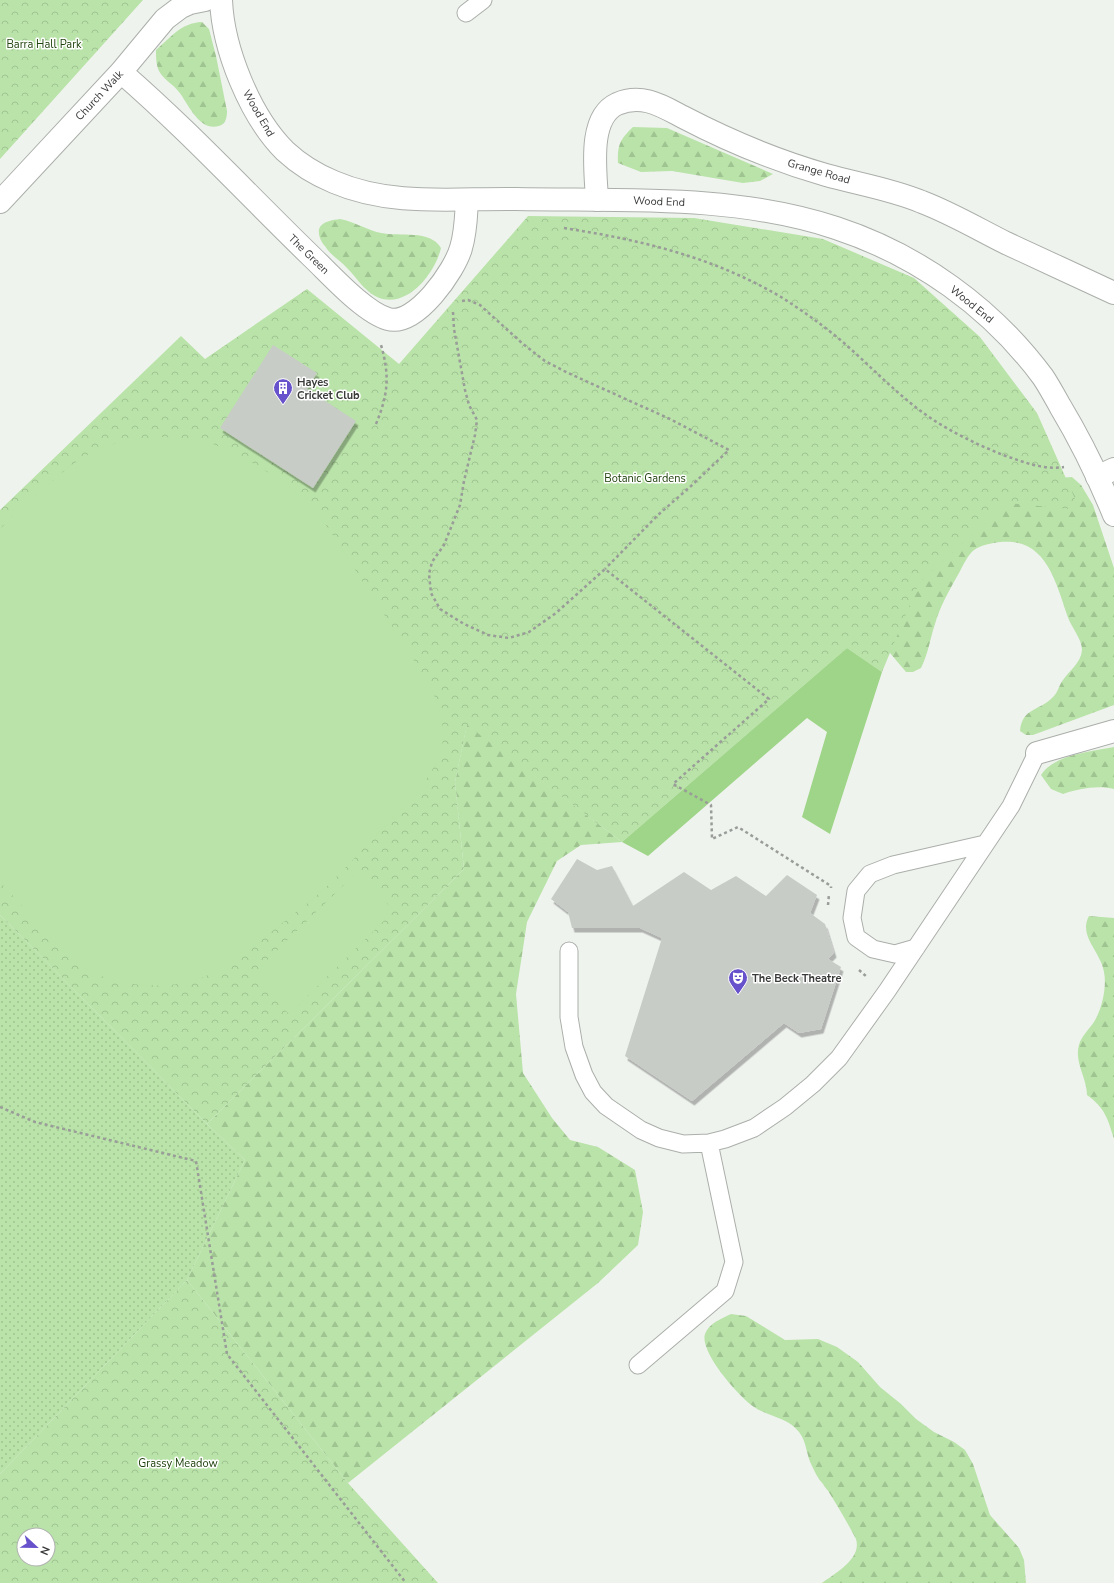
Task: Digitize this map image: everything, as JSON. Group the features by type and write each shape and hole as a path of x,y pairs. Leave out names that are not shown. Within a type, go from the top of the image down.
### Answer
{"street":[{"name":"Church Walk","path":"0,202 121,72 165,19 181,7 190,3 205,0"},
{"name":"Wood End","path":"221,0 222,16 226,36 236,68 257,112 272,136 287,152 302,165 333,182 361,191 413,200 682,201 774,212 836,228 881,246 922,266 956,290 993,320 1044,378 1101,470"},
{"name":"The Green","path":"121,72 184,129 336,280 363,305 380,317 390,320 402,320 421,307 451,272 461,249 467,200"},
{"name":"Grange Road","path":"597,200 596,147 600,121 616,105 629,101 654,102 703,127 786,163 877,187 923,202 1114,293"},
{"path":"1101,470 1114,515"},
{"path":"1037,753 1114,731"}],"lane":[{"path":"466,14 483,0"},
{"path":"569,952 568,1017 574,1047 584,1075 593,1092 606,1106 641,1130 659,1138 683,1144 709,1143 725,1139 754,1128 813,1084 839,1058 887,991 1011,806 1037,753"},
{"path":"916,948 895,954 873,949 856,938 852,918 856,891 870,874 893,865 985,844"},
{"path":"638,1365 725,1291 734,1262 709,1143"}],"path":[{"path":"560,227 603,234 672,250 717,266 755,283 815,320 844,343 919,410 954,432 994,451 1029,464 1052,468 1101,470"},
{"path":"451,272 454,329 465,390 469,405 477,420 460,505 444,545 432,562 429,574 431,593 440,609 464,624 488,635 509,638 529,632 556,613 605,569 658,515 729,450 670,419 568,373 545,361 523,344 480,305 468,300 453,304"},
{"path":"376,424 382,408 388,377 375,326 380,317"},
{"path":"605,569 769,699 673,784 712,805 712,839 738,827 831,886 828,909"},
{"path":"856,966 859,971 887,991"},
{"path":"0,1107 35,1122 196,1161 227,1354 406,1583"}],"green space":[{"name":"Barra Hall Park","path":"0,0 143,0 0,159"},
{"path":"202,22 209,29 227,111 225,122 219,126 212,127 200,121 179,92 161,74 157,63 156,50 182,28"},
{"path":"633,127 667,128 773,174 760,181 743,183 672,171 641,172 618,163 620,143"},
{"name":"Botanic Gardens","path":"528,216 694,218 823,239 914,278 980,337 1037,413 1080,510 1007,503 919,583 882,672 847,648 622,842 467,725 455,782 464,869 207,1124 0,915 0,510 181,336 205,359 307,289 399,364"},
{"path":"340,219 381,233 414,235 430,238 441,248 438,258 425,279 417,288 407,295 397,299 386,300 375,296 367,290 330,252 319,236 320,226 328,221"},
{"path":"164,437 209,443 222,448 268,472 298,495 307,504 326,525 431,687 442,720 443,736 440,753 435,765 420,788 338,876 315,897 253,947 223,967 201,978 181,984 159,986 116,981 96,974 77,964 63,951 0,882 0,529 26,503 70,466 97,449 130,439"},
{"path":"1072,477 1081,485 1093,505 1114,568 1114,705 1033,735 1026,735 1020,731 1024,718 1028,713 1049,701 1057,693 1065,677 1077,663 1081,655 1082,646 1069,620 1048,566 1039,555 1029,547 1016,542 987,544 977,548 970,555 949,591 940,611 921,668 913,672 906,672 890,653 453,564 1058,478"},
{"path":"467,724 622,842 581,845 557,861 527,922 516,994 523,1073 552,1118 570,1140 598,1147 635,1170 643,1212 638,1245 598,1283 348,1483 187,1280 245,1160 207,1124 464,869 455,782"},
{"path":"1114,747 1114,789 1101,787 1088,788 1063,794 1051,789 1041,775 1047,768 1064,758 1084,752"},
{"path":"357,872 394,911 289,1014 251,976"},
{"path":"0,915 207,1124 245,1160 187,1280 0,1474"},
{"path":"1089,916 1114,918 1114,1139 1102,1109 1087,1095 1078,1058 1080,1042 1094,1022 1099,1011 1105,984 1102,965 1091,944 1086,930 1086,923"},
{"name":"Grassy Meadow","path":"187,1280 348,1483 438,1583 0,1583 0,1474"},
{"path":"731,1314 746,1316 785,1340 818,1339 837,1347 858,1362 880,1387 901,1404 916,1419 934,1432 954,1442 965,1450 973,1464 990,1515 1019,1548 1024,1560 1026,1583 822,1583 840,1570 851,1559 857,1546 856,1539 833,1499 815,1473 810,1462 804,1440 795,1427 784,1420 754,1407 731,1385 714,1363 708,1352 705,1342 705,1334 712,1324"}],"shaded area":[{"path":"847,648 882,672 830,834 802,817 827,732 807,718 648,856 622,842"}],"building":[{"name":"Hayes Cricket Club","path":"273,345 317,373 307,389 356,421 313,488 220,428"},
{"name":"The Beck Theatre","path":"577,859 597,870 612,866 633,906 684,872 711,890 736,876 766,896 787,875 817,895 810,913 825,924 834,953 828,959 841,967 821,1029 799,1033 784,1023 692,1101 625,1056 662,938 640,928 572,928 568,912 551,899"}],"place":[{"name":"Hayes Cricket Club","path":"283,405"},
{"name":"The Beck Theatre","path":"738,995"}]}
